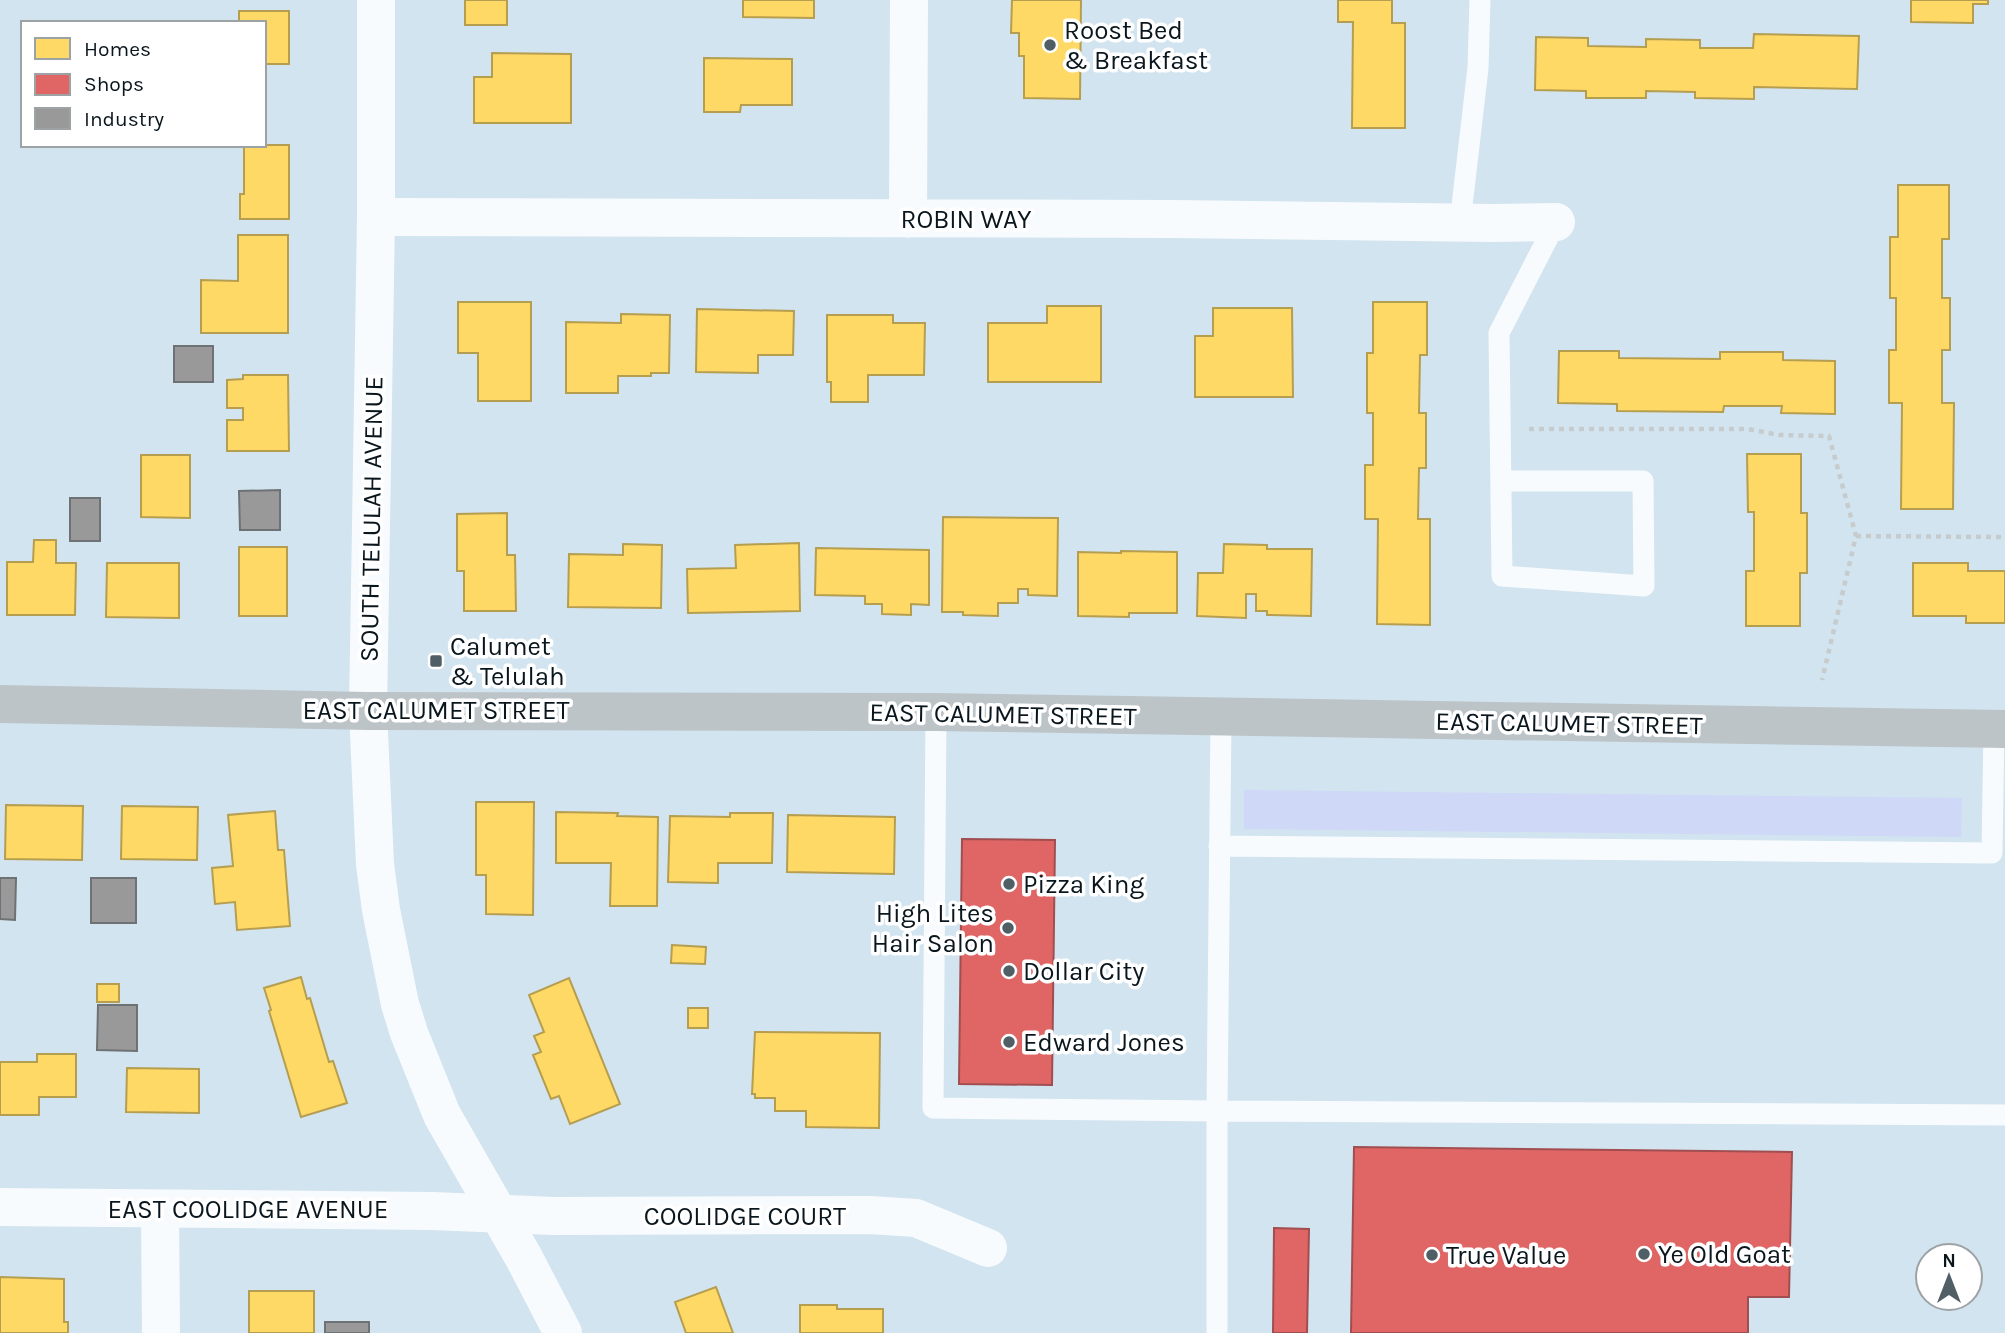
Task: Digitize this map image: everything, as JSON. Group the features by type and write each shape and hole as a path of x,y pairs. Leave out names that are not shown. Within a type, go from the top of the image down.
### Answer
{"main road":[{"name":"EAST CALUMET STREET","path":"0,704 368,711 936,712 1999,729"}],"street":[{"name":"SOUTH TELULAH AVENUE","path":"376,0 376,217 368,711 375,864 381,910 408,1033 442,1115 524,1258 563,1333"},
{"path":"908,219 909,0"},
{"name":"ROBIN WAY","path":"376,217 1556,222"},
{"name":"EAST COOLIDGE AVENUE","path":"0,1207 496,1212"},
{"path":"160,1209 161,1333"},
{"name":"COOLIDGE COURT","path":"496,1212 553,1216 870,1215 916,1218 988,1248"}],"lane":[{"path":"1460,223 1478,68 1480,0"},
{"path":"1501,481 1643,481 1644,586 1502,576 1499,333 1556,222"},
{"path":"936,712 933,1108 2005,1115"},
{"path":"1217,1333 1221,717"},
{"path":"1219,846 1992,853 1999,729"}],"path":[{"path":"1500,428 1748,429 1779,435 1829,436 1856,536 1822,680"},
{"path":"1856,536 2005,537"}],"shaded area":[{"path":"1244,790 1962,798 1961,837 1244,829"}],"building: Homes":[{"path":"465,0 507,0 507,25 465,25"},
{"path":"743,0 814,0 814,18 743,17"},
{"name":"Roost Bed & Breakfast","path":"1012,0 1081,0 1080,99 1024,98 1024,56 1019,56 1019,33 1011,33"},
{"path":"1338,0 1392,0 1392,23 1405,23 1405,128 1352,128 1353,22 1338,22"},
{"path":"1911,0 1988,0 1988,4 1973,4 1973,23 1911,22"},
{"path":"239,11 289,11 289,64 266,64 266,21 239,21"},
{"path":"1754,34 1859,36 1857,89 1754,87 1754,99 1695,98 1695,92 1646,91 1646,98 1586,98 1586,91 1535,90 1536,37 1588,38 1588,46 1646,47 1646,39 1700,40 1700,48 1753,48"},
{"path":"492,53 571,54 571,123 474,123 474,77 492,77"},
{"path":"704,58 792,59 792,105 741,105 740,112 704,112"},
{"path":"289,145 289,219 240,219 240,194 244,194 244,147"},
{"path":"1898,185 1949,185 1949,239 1942,239 1942,298 1950,298 1950,350 1942,350 1942,403 1954,403 1953,509 1901,509 1902,403 1889,403 1889,350 1896,350 1896,298 1890,298 1890,237 1898,237"},
{"path":"238,235 288,235 288,333 201,333 201,280 238,281"},
{"path":"458,302 531,302 531,401 478,401 478,353 458,353"},
{"path":"1373,302 1427,302 1427,355 1420,355 1419,413 1426,413 1426,468 1419,468 1418,519 1430,519 1430,625 1377,624 1378,519 1365,519 1365,465 1373,465 1373,413 1367,413 1367,353 1373,353"},
{"path":"1047,306 1101,306 1101,382 988,382 988,323 1047,323"},
{"path":"1213,308 1292,308 1293,397 1195,397 1195,336 1213,336"},
{"path":"697,309 794,311 793,355 758,355 758,373 696,372"},
{"path":"621,314 670,315 669,373 618,376 618,393 566,393 566,322 621,323"},
{"path":"827,315 893,315 893,323 925,323 924,375 868,375 868,402 831,402 831,382 827,382"},
{"path":"1559,351 1619,351 1619,358 1720,359 1720,352 1783,352 1783,360 1835,361 1835,414 1781,413 1782,406 1724,406 1723,412 1617,411 1617,404 1558,403"},
{"path":"243,375 288,375 289,451 227,451 227,420 243,420 243,408 227,408 227,380 243,379"},
{"path":"1747,454 1801,454 1801,513 1807,513 1807,573 1800,573 1800,626 1746,626 1746,571 1754,571 1754,512 1748,512"},
{"path":"141,455 190,455 190,518 141,517"},
{"path":"507,513 507,555 515,555 516,611 464,611 464,571 457,571 457,514"},
{"path":"943,517 1058,518 1057,596 1028,595 1028,589 1018,589 1018,603 998,603 998,616 942,612"},
{"path":"34,540 56,540 56,563 76,563 75,615 7,615 7,562 33,562"},
{"path":"799,543 800,611 688,613 687,569 736,568 735,545"},
{"path":"623,544 662,545 661,608 568,607 569,554 623,555"},
{"path":"1224,544 1267,545 1267,549 1312,549 1311,616 1267,615 1267,611 1256,611 1256,594 1246,594 1246,618 1197,616 1198,573 1223,573"},
{"path":"239,547 287,547 287,616 239,616"},
{"path":"816,548 929,550 929,605 911,604 911,615 882,614 882,604 865,604 865,596 815,595"},
{"path":"1078,552 1177,552 1177,613 1129,613 1129,617 1078,616"},
{"path":"107,563 179,563 179,618 106,617"},
{"path":"1913,563 1968,563 1968,571 2005,571 2005,623 1966,623 1966,616 1913,616"},
{"path":"476,802 534,802 533,915 486,914 486,875 476,875"},
{"path":"6,805 83,806 82,860 5,859"},
{"path":"122,806 198,807 197,860 121,859"},
{"path":"275,811 278,850 284,850 290,926 237,930 235,902 215,904 212,868 233,866 228,815"},
{"path":"556,812 658,817 657,906 610,906 611,863 556,863"},
{"path":"730,813 773,813 772,863 718,863 718,883 668,882 670,816 730,817"},
{"path":"788,815 895,817 894,874 787,872"},
{"path":"672,945 706,947 705,964 671,963"},
{"path":"301,977 329,1062 333,1061 347,1103 301,1117 264,988"},
{"path":"569,978 620,1104 570,1124 559,1096 551,1099 533,1055 541,1052 534,1036 544,1032 529,995"},
{"path":"97,984 119,984 119,1002 97,1002"},
{"path":"688,1008 708,1008 708,1028 688,1028"},
{"path":"755,1032 880,1033 879,1128 806,1127 806,1111 775,1111 775,1098 755,1098 755,1094 752,1094"},
{"path":"37,1054 76,1054 76,1097 39,1097 39,1115 0,1115 0,1062 37,1062"},
{"path":"127,1068 199,1069 199,1113 126,1112"},
{"path":"0,1277 64,1279 64,1322 68,1322 68,1333 0,1333"},
{"path":"716,1287 733,1333 686,1333 675,1302"},
{"path":"249,1291 314,1291 314,1333 249,1333"},
{"path":"800,1305 837,1305 837,1309 883,1309 883,1333 800,1333"}],"building: Shops":[{"path":"962,839 1055,840 1052,1085 959,1084"},
{"path":"1354,1147 1792,1152 1789,1297 1748,1297 1748,1333 1351,1333"},
{"path":"1274,1228 1309,1229 1307,1333 1273,1333"}],"building: Industry":[{"path":"174,346 213,346 213,382 174,382"},
{"path":"280,490 280,530 240,530 239,491"},
{"path":"70,498 100,498 100,541 70,541"},
{"path":"0,878 16,878 15,920 0,919"},
{"path":"91,878 136,878 136,923 91,923"},
{"path":"98,1005 137,1005 137,1051 97,1050"},
{"path":"325,1322 369,1322 369,1333 325,1333"}],"place":[{"name":"Roost Bed & Breakfast","path":"1050,45"},
{"name":"Calumet & Telulah","path":"436,661"},
{"name":"Pizza King","path":"1009,884"},
{"name":"High Lites Hair Salon","path":"1008,928"},
{"name":"Dollar City","path":"1009,971"},
{"name":"Edward Jones","path":"1009,1042"},
{"name":"Ye Old Goat","path":"1644,1254"},
{"name":"True Value","path":"1432,1255"}]}
